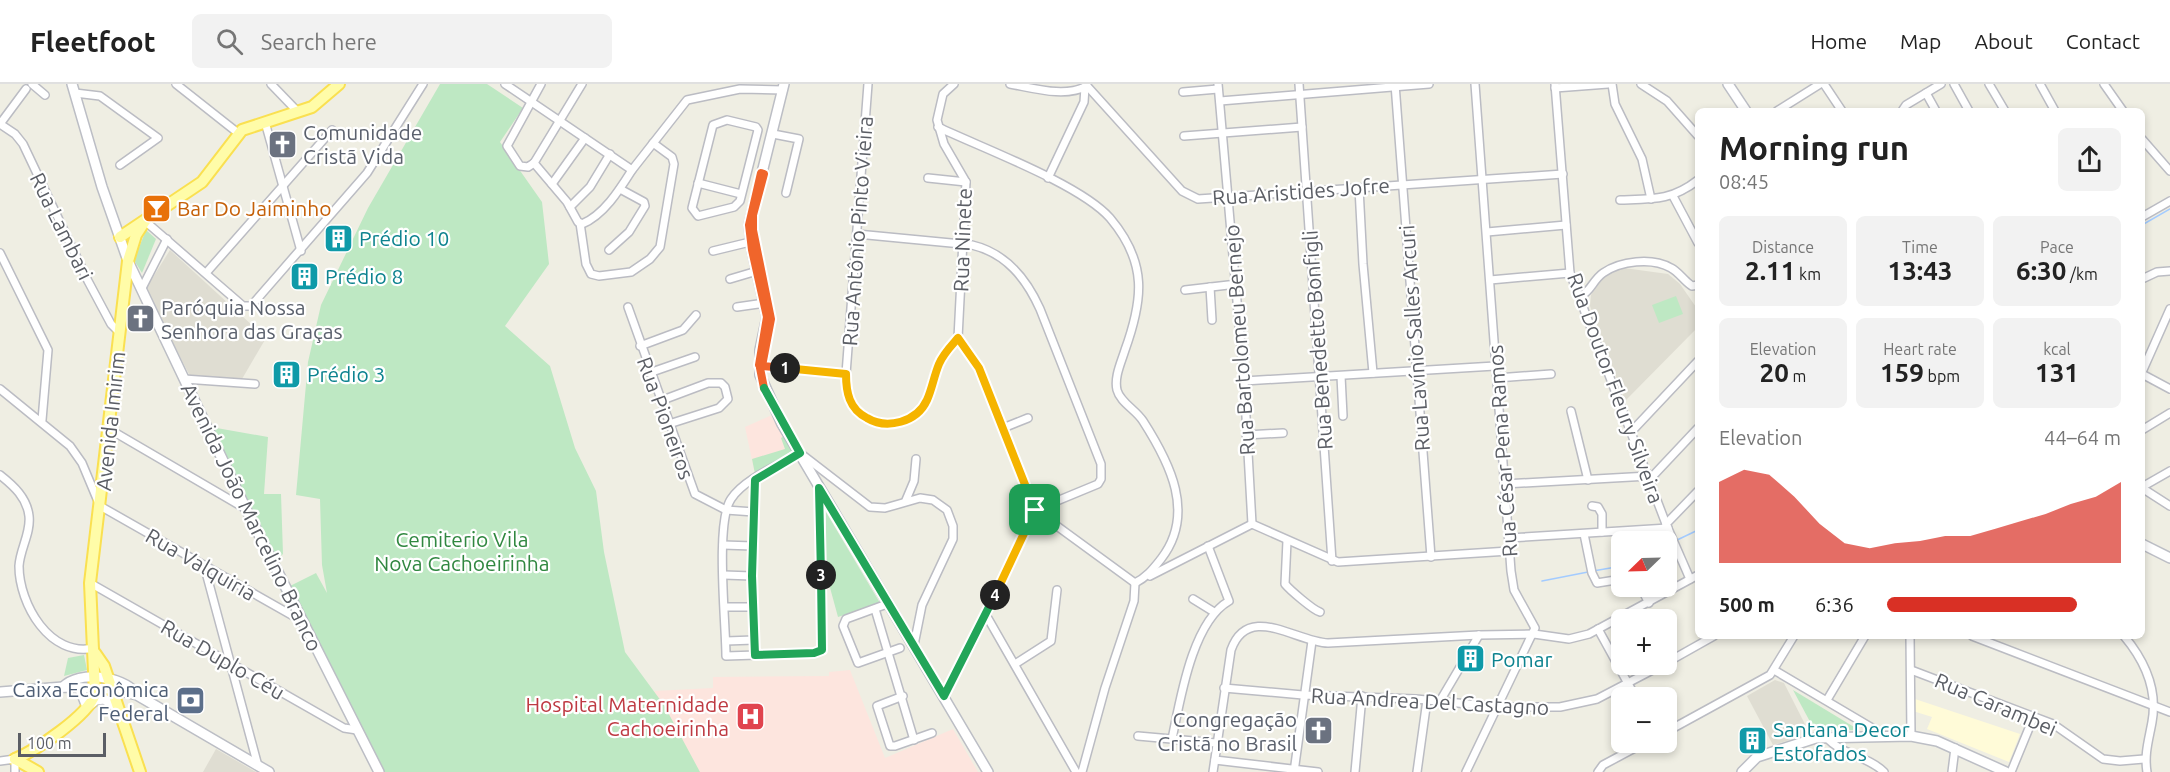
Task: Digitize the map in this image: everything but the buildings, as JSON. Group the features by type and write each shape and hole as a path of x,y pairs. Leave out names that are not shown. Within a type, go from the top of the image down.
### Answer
{"main road":[{"path":"237,133 320,102 339,84"},
{"path":"1728,84 1744,108"},
{"path":"784,86 774,134 750,214 750,242 767,317 760,366 764,389 819,488 988,772"},
{"name":"Avenida João Marcelino Branco","path":"73,89 128,261 246,509 379,772"},
{"name":"Avenida Imirim","path":"87,707 93,698 94,683 90,583 128,261 136,235 145,221 202,182 237,133"},
{"path":"760,366 771,319 753,230 753,215 762,174"},
{"path":"120,237 145,221"},
{"path":"2145,546 2170,558"},
{"name":"Avenida Imirim","path":"94,651 102,662 141,772"},
{"path":"63,687 70,682 110,684 137,695 269,772"},
{"path":"0,692 63,687 80,689 94,683"},
{"path":"80,689 87,707"},
{"path":"15,759 42,744 96,700 104,699 120,712 123,700 137,695"},
{"path":"1742,772 1763,754 1812,739 1911,736 1931,739 1955,748 2006,772"},
{"path":"15,759 38,772"}],"street":[{"path":"176,84 237,133"},
{"path":"271,84 298,112"},
{"path":"145,221 243,306 248,307 301,251 367,173 423,84"},
{"path":"505,84 632,170"},
{"path":"541,84 530,100 507,146 520,166 528,167 534,163 582,84"},
{"name":"Rua Antônio Pinto Vieira","path":"868,84 846,374 850,401 863,417 885,424 904,421 924,405 941,359 958,338"},
{"path":"954,84 943,94 939,103 938,127 1048,178 1096,204 1111,219 1123,237 1137,273 1140,304 1119,366 1118,394 1142,418 1156,442 1171,475 1179,510 1175,538 1147,577"},
{"path":"1010,84 1060,91 1087,86 1084,102 1048,178"},
{"name":"Rua Benedetto Bonfigli","path":"1299,84 1332,561"},
{"path":"1220,101 1429,84"},
{"name":"Rua César Pena Ramos","path":"1475,84 1509,551 1514,590 1533,621 1534,634"},
{"path":"1555,86 1610,84 1615,104 1642,159 1651,199"},
{"path":"1641,84 1667,101 1695,133"},
{"path":"1782,108 1822,84 1840,108"},
{"path":"1904,108 1941,84"},
{"path":"1954,84 1967,108"},
{"path":"1989,84 2004,108"},
{"path":"2040,84 2053,108"},
{"path":"2104,84 2121,108"},
{"name":"Rua Lavínio Salles Arcuri","path":"1395,85 1431,557"},
{"path":"0,124 29,86 45,95"},
{"path":"580,223 593,218 620,189 682,105 692,98 740,89 784,86"},
{"name":"Rua Aristides Jofre","path":"1087,86 1182,191 1198,199 1563,174"},
{"name":"Rua Doutor Fleury Silveira","path":"1555,86 1570,273 1581,296 1667,526 1690,579"},
{"path":"1183,92 1218,87"},
{"name":"Rua Bartolomeu Bernejo","path":"1218,87 1244,381 1252,524"},
{"path":"73,89 100,96 158,138 120,165"},
{"path":"1926,93 1934,108"},
{"path":"735,121 758,128 748,170 739,205 698,216 692,208 713,125 717,122 735,121"},
{"path":"266,122 301,251"},
{"name":"Rua Lambari","path":"0,124 15,134 23,144 88,281 111,324 119,332"},
{"name":"Rua Ninete","path":"938,127 944,144 966,182 958,338"},
{"path":"1184,136 1302,127"},
{"path":"206,273 332,130"},
{"path":"774,134 799,140 786,193"},
{"path":"552,184 585,138"},
{"path":"534,163 580,223 586,264 591,274 624,274 637,269 650,259 663,241 674,164 672,157 654,143"},
{"path":"2145,150 2170,171"},
{"path":"570,207 590,187 610,154"},
{"path":"748,170 762,174"},
{"path":"928,178 966,182"},
{"path":"1620,200 1673,196 1695,182"},
{"path":"698,183 741,194"},
{"path":"1359,188 1373,373"},
{"path":"609,250 629,232 645,206 644,202 620,189"},
{"path":"726,192 731,208"},
{"path":"1673,196 1695,234"},
{"path":"2145,215 2170,201"},
{"path":"1487,232 1566,225"},
{"path":"857,234 985,248 1014,267 1033,292 1101,464 1102,474 1098,484 1035,510 986,615 944,696"},
{"path":"142,288 167,239"},
{"path":"713,251 750,242"},
{"path":"0,253 48,351 42,420"},
{"path":"1581,296 1587,293 1596,279 1604,272 1633,262 1664,265 1692,286 1695,286"},
{"path":"730,279 757,271"},
{"path":"2145,278 2157,272 2170,271"},
{"path":"1490,280 1570,273"},
{"path":"1185,290 1236,284"},
{"path":"1210,287 1212,320"},
{"path":"737,307 765,303"},
{"name":"Rua Pioneiros","path":"627,308 695,494 726,510"},
{"path":"2145,367 2167,327 2169,313"},
{"path":"640,346 683,330 696,315"},
{"path":"958,338 979,368 1035,510 1135,583"},
{"path":"650,373 695,357"},
{"path":"1631,432 1695,364"},
{"path":"760,366 846,374"},
{"path":"1244,381 1496,366"},
{"path":"1497,378 1551,374"},
{"path":"2145,375 2170,389"},
{"path":"1341,376 1343,416"},
{"path":"184,379 255,384"},
{"path":"660,401 708,383 721,383 725,387 728,399 719,408 669,424"},
{"path":"0,388 42,420 70,446 82,463 100,506"},
{"path":"1570,411 1588,480"},
{"path":"2145,428 2170,413"},
{"path":"1003,428 1028,418"},
{"path":"108,429 246,509"},
{"path":"1504,484 1649,478 1695,431"},
{"path":"1246,435 1283,434"},
{"path":"819,488 822,647 814,653 726,656 723,545 726,510 738,491 800,453 870,507 885,508 906,500 927,499 943,506 951,517 953,534 947,556 922,605 916,624 914,645"},
{"path":"906,500 914,481 916,459"},
{"path":"2145,486 2170,471"},
{"path":"0,476 22,496 27,508 29,529 19,567 22,592 27,605 42,627 62,644 78,650 94,651"},
{"path":"755,480 752,576 755,655"},
{"path":"91,484 103,482"},
{"path":"2145,490 2170,506"},
{"path":"1509,538 1667,526 1695,494"},
{"name":"Rua Valquiria","path":"100,506 302,621"},
{"path":"1592,506 1598,507 1602,514 1602,532"},
{"path":"726,510 754,512"},
{"path":"1135,583 1252,524 1332,561 1509,551"},
{"path":"1584,534 1592,573 1597,583 1611,581"},
{"path":"1287,541 1285,584 1303,598 1311,608 1320,612"},
{"path":"723,545 753,546"},
{"path":"1172,739 1189,668 1214,612 1229,601 1208,546"},
{"path":"204,565 258,766"},
{"path":"724,575 752,576"},
{"path":"1213,772 1231,650 1237,636 1251,628 1270,627 1312,641 1349,643 1479,634 1534,634 1569,639 1598,629 1695,576"},
{"name":"Rua Duplo Céu","path":"90,583 344,728 357,730"},
{"path":"1082,772 1105,688 1132,606 1135,583"},
{"path":"1015,664 1051,641 1057,590"},
{"path":"1646,597 1649,603"},
{"path":"1193,599 1214,612"},
{"path":"887,604 846,619 843,626 858,663 900,648"},
{"path":"725,607 753,607"},
{"path":"875,609 903,696 914,740"},
{"path":"986,615 1076,772"},
{"path":"1598,629 1630,687"},
{"path":"1440,701 1479,634"},
{"path":"1466,772 1534,634"},
{"name":"Rua Andrea Del Castagno","path":"1677,657 1709,639"},
{"path":"1677,726 1762,680 1774,670 1792,639"},
{"path":"1827,700 1863,639"},
{"path":"1910,639 1911,736"},
{"path":"1980,639 2170,712"},
{"path":"2125,639 2146,668 2154,695 2144,759 2147,772"},
{"path":"726,641 754,640"},
{"path":"1294,771 1312,641"},
{"path":"1774,670 1874,729 1882,737"},
{"name":"Rua Carambei","path":"1911,670 2060,728 2086,749 2103,759 2120,761 2144,759"},
{"name":"Rua Andrea Del Castagno","path":"1224,688 1303,695 1427,700 1499,707 1560,707 1584,704 1645,675"},
{"path":"903,696 879,705 877,709 891,747 932,733"},
{"path":"1355,772 1362,696"},
{"path":"1417,772 1427,700"},
{"path":"2011,772 2034,716"},
{"path":"1138,736 1216,743"},
{"path":"1827,738 1839,748 1868,760 1884,772"},
{"path":"1952,772 1955,748"},
{"path":"1598,772 1603,765 1625,753"},
{"path":"0,761 15,759 15,772"},
{"path":"1215,760 1318,772"}],"shaded area":[{"path":"170,250 266,338 242,379 190,376 145,290"},
{"path":"1624,268 1668,274 1680,284 1695,306 1695,330 1625,401 1590,306 1591,295 1599,280 1613,271"},
{"path":"772,415 792,451 755,474 745,427"},
{"name":"Hospital Maternidade Cachoeirinha","path":"850,670 885,758 953,729 978,772 700,772 654,691 713,688 713,677 829,676 829,672"},
{"path":"1775,680 1784,683 1810,734 1773,745 1747,696"},
{"path":"1915,699 2020,734 2009,762 1927,729 1932,717 1913,711"},
{"path":"216,749 256,772 203,772"}],"green space":[{"name":"Cemiterio Vila Nova Cachoeirinha","path":"440,84 487,84 523,108 500,142 542,202 549,264 505,326 550,366 575,448 596,491 604,552 625,652 664,705 700,772 383,772 290,586 316,573 327,593 322,565 320,499 296,495 308,362 321,305 368,208"},
{"path":"146,230 156,239 142,273 134,260"},
{"path":"1676,296 1683,314 1659,323 1652,305"},
{"path":"211,427 268,437 264,494 281,494 283,554 275,561"},
{"path":"784,436 792,451 755,474 752,459 785,449 781,438"},
{"path":"826,512 880,603 838,617 826,573"},
{"path":"84,655 87,670 64,676 68,658"},
{"path":"1793,690 1859,730 1815,731"}],"waterway":[{"path":"2145,223 2170,209"},
{"path":"1677,540 1695,531"},
{"path":"1593,571 1611,568"},
{"path":"1542,581 1588,572"}],"place":[{"name":"Comunidade Cristã Vida","path":"282,144"},
{"name":"Bar Do Jaiminho","path":"156,208"},
{"name":"Prédio 10","path":"338,238"},
{"name":"Prédio 8","path":"304,276"},
{"name":"Paróquia Nossa Senhora das Graças","path":"140,319"},
{"name":"Prédio 3","path":"286,374"},
{"name":"Pomar","path":"1470,659"},
{"name":"Caixa Econômica Federal","path":"190,701"},
{"name":"Hospital Maternidade Cachoeirinha","path":"750,716"},
{"name":"Congregação Cristã no Brasil","path":"1318,731"},
{"name":"Santana Decor Estofados","path":"1752,741"}],"route":[{"path":"1035,510 979,368 958,338 941,359 924,405 913,416 895,423 873,422 863,417 856,410 846,392 846,374 779,368 762,366 759,365 767,317 750,242 749,225 761,173 764,174 753,215 753,241 771,319 762,366 760,368 760,375 764,389 800,453 755,480 752,576 755,655 814,653 822,650 819,488 944,696 986,615 1035,510"}]}
